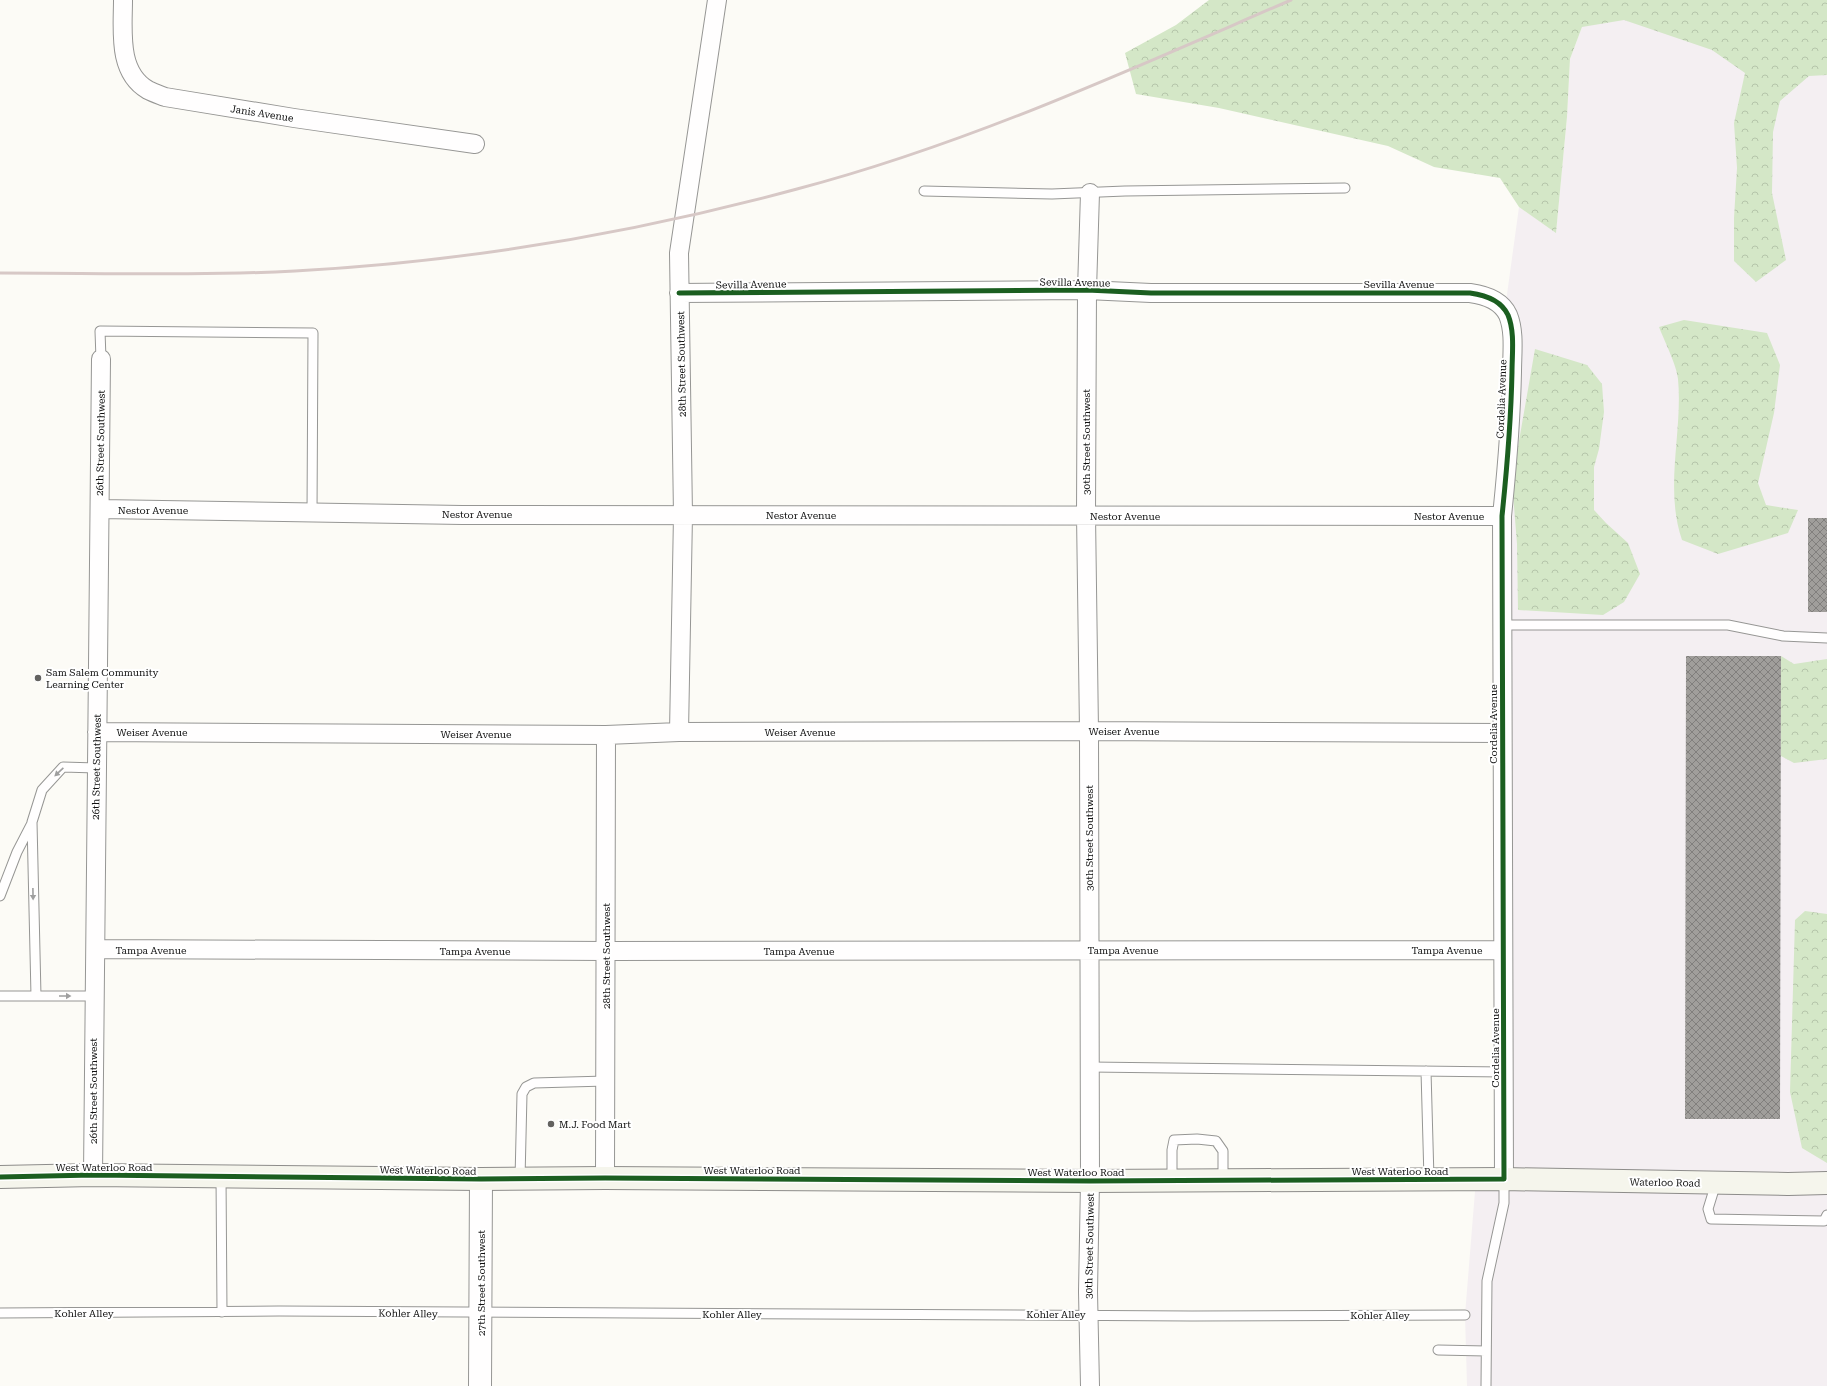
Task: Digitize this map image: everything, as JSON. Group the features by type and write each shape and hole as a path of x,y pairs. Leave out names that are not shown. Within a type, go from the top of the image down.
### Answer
{"main road":[{"name":"West Waterloo Road","path":"0,1177 93,1175 481,1179 606,1178 1090,1181 1504,1179"},
{"name":"Waterloo Road","path":"1504,1179 1716,1183 1827,1183"}],"street":[{"name":"Janis Avenue","path":"123,0 124,55 128,68 140,84 148,90 165,98 475,144"},
{"name":"28th Street Southwest","path":"679,732 683,515 680,294 678,253 717,0"},
{"name":"30th Street Southwest","path":"1090,193 1087,290 1086,516 1089,731 1090,1181 1088,1314 1090,1386"},
{"name":"Sevilla Avenue","path":"680,294 1087,290 1151,293 1470,293"},
{"name":"Cordelia Avenue","path":"1470,293 1484,294 1494,300 1508,314 1512,328 1511,423 1502,516 1504,1179"},
{"name":"26th Street Southwest","path":"93,1175 101,359"},
{"name":"Nestor Avenue","path":"100,509 312,513 683,515 1502,516"},
{"name":"Weiser Avenue","path":"97,732 606,735 679,732 1089,731 1502,734"},
{"name":"28th Street Southwest","path":"606,735 606,1178"},
{"name":"Tampa Avenue","path":"96,949 606,951 1503,950"},
{"name":"27th Street Southwest","path":"480,1386 481,1179"}],"lane":[{"path":"924,190 1090,193 1125,191 1345,188"},
{"path":"101,359 100,331 313,333 312,513"},
{"path":"1502,625 1728,625 1783,636 1827,638"},
{"path":"0,896 17,852 32,822 42,790 63,767 96,768"},
{"path":"32,822 36,996"},
{"path":"0,996 94,996"},
{"path":"1090,1067 1504,1072"},
{"path":"1426,1071 1429,1179"},
{"path":"520,1179 522,1094 526,1086 534,1083 606,1081"},
{"path":"1172,1181 1172,1150 1174,1140 1197,1139 1216,1141 1223,1151 1223,1181"},
{"path":"221,1176 222,1312"},
{"path":"1486,1386 1487,1281 1504,1203 1504,1179"},
{"path":"1716,1183 1708,1209 1711,1219 1824,1221 1827,1215"},
{"name":"Kohler Alley","path":"0,1313 279,1311 481,1314 1088,1314 1192,1316 1465,1315"},
{"path":"1438,1350 1486,1351"}],"shaded area":[{"path":"1595,0 1827,0 1827,1386 1467,1386 1465,1315 1476,1179 1504,1179 1505,309 1519,207 1556,232 1567,117 1570,59 1582,27"}],"green space":[{"path":"1209,0 1827,0 1827,75 1809,76 1780,101 1773,132 1772,193 1786,260 1756,282 1734,261 1734,218 1737,168 1734,123 1745,73 1712,50 1624,20 1582,27 1570,59 1567,117 1556,233 1519,207 1500,178 1434,167 1388,146 1219,108 1136,94 1125,53 1176,25"},
{"path":"1684,320 1767,333 1780,365 1774,413 1758,483 1766,505 1798,510 1788,533 1718,554 1682,540 1674,500 1679,399 1678,379 1673,360 1659,327"},
{"path":"1535,349 1587,365 1602,384 1604,412 1599,449 1594,467 1594,510 1628,543 1640,574 1624,602 1603,615 1518,610 1517,544 1512,481"},
{"path":"1781,656 1794,664 1827,659 1827,759 1794,763 1781,756"},
{"path":"1805,911 1827,914 1827,1163 1802,1148 1790,1092 1795,920"}],"building":[{"path":"1808,518 1827,518 1827,612 1808,612"},
{"path":"1686,656 1781,656 1780,1119 1685,1119"}],"railway":[{"path":"0,273 258,273 358,267 485,253 611,232 674,219 736,205 861,171 986,128 1109,79 1291,0"}],"cycle path":[{"path":"0,1177 93,1175 481,1179 605,1178 1090,1181 1504,1179 1502,516 1510,426 1513,343 1512,329 1505,310 1492,299 1470,293 1151,293 1087,290 679,293"}],"place":[{"name":"Sam Salem Community Learning Center","path":"38,678"},
{"name":"M.J. Food Mart","path":"551,1124"}]}
